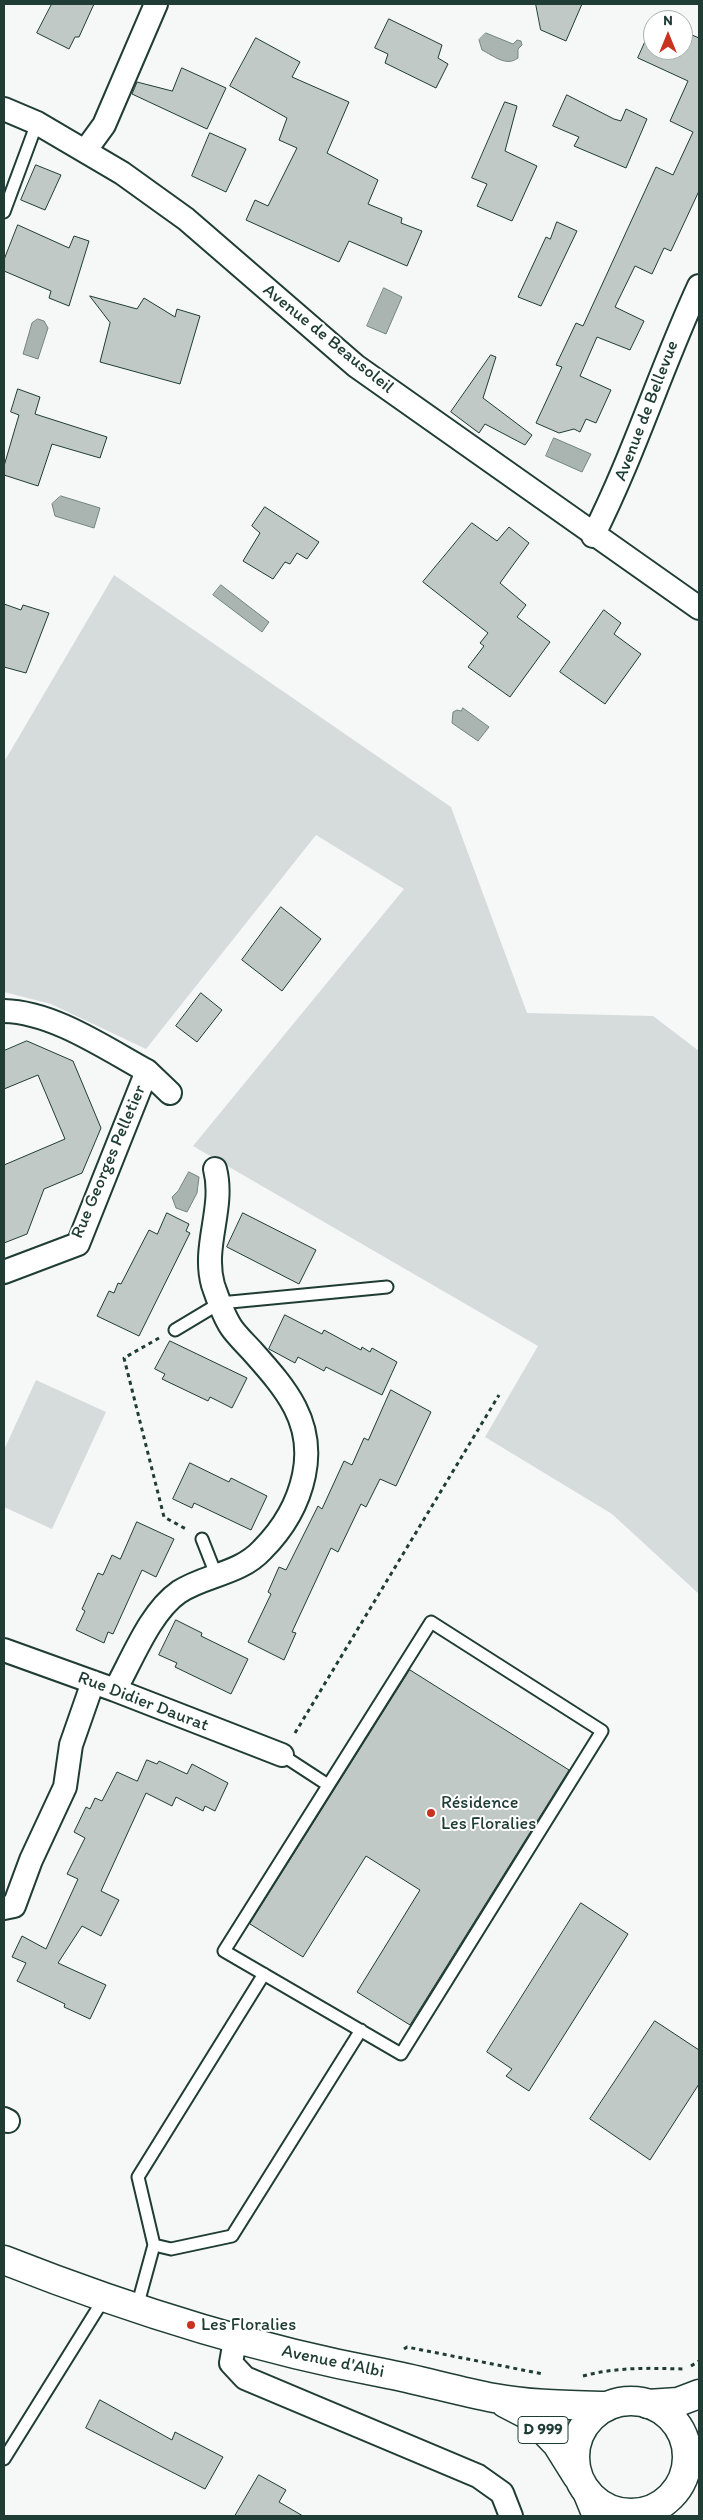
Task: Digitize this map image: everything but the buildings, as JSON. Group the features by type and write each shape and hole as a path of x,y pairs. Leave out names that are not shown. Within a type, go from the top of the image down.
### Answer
{"main road":[{"name":"Avenue d'Albi","path":"4,2260 105,2297 235,2340 354,2369 384,2373 495,2398 556,2405 607,2406"},
{"path":"699,2394 678,2402 648,2404 627,2402 607,2406 590,2418 578,2436 574,2456 588,2496 601,2506 618,2512 635,2513 652,2510 699,2485"},
{"name":"Avenue d'Albi","path":"495,2398 530,2416 557,2444 588,2496"},
{"path":"648,2404 663,2411 675,2423 699,2439"},
{"path":"667,2501 676,2490 687,2463 682,2435 675,2423"}],"street":[{"path":"85,151 104,125 156,4"},
{"name":"Avenue de Beausoleil","path":"4,109 37,123 122,173 186,219 356,366 593,536 699,608"},
{"name":"Avenue de Bellevue","path":"593,536 618,487 680,329 699,286"},
{"name":"Rue Georges Pelletier","path":"4,1011 13,1011 63,1025 147,1071 78,1244 4,1272"},
{"path":"147,1071 170,1093"},
{"path":"115,1690 159,1611 179,1592 249,1562 282,1528 300,1493 306,1464 306,1436 299,1412 278,1380 231,1327 213,1283 209,1250 215,1218 218,1182 215,1169"},
{"name":"Rue Didier Daurat","path":"4,1650 94,1682 282,1755"},
{"path":"4,1908 14,1906 31,1860 66,1787 71,1745 94,1682"},
{"path":"235,2340 231,2363 245,2378 478,2476 502,2493 511,2516"}],"lane":[{"path":"4,212 37,123"},
{"path":"175,1330 220,1303 388,1287"},
{"path":"202,1539 217,1576"},
{"path":"431,1622 602,1731 401,2054 224,1951 328,1785 431,1622"},
{"path":"282,1755 328,1785"},
{"path":"137,2307 154,2245 138,2177 264,1974"},
{"path":"154,2245 171,2249 232,2236 361,2030"},
{"path":"4,2458 105,2297"}],"path":[{"path":"175,1330 124,1358 164,1517 202,1539"},
{"path":"282,1755 499,1395"},
{"path":"384,2373 393,2356 407,2347 548,2375"},
{"path":"580,2376 607,2369 685,2369 699,2361"}],"shaded area":[{"path":"486,33 513,44 517,40 521,41 522,45 518,49 518,58 504,61 482,50 479,40"},
{"path":"384,288 402,297 386,334 367,326"},
{"path":"38,319 44,321 48,328 38,359 23,354 32,323"},
{"path":"554,438 591,454 582,472 546,456"},
{"path":"61,496 100,508 94,528 55,516 52,504"},
{"path":"114,575 451,807 527,1013 653,1016 699,1051 699,1594 612,1514 485,1437 538,1346 193,1146 404,889 316,835 146,1049 51,1004 4,992 4,762"},
{"path":"221,585 269,622 262,632 213,595"},
{"path":"463,708 489,727 478,741 452,723 453,712 461,711"},
{"path":"189,1172 199,1177 197,1193 187,1212 176,1208 172,1197 178,1191"},
{"path":"36,1380 106,1412 52,1529 4,1507 4,1450"}],"place":[{"name":"Résidence Les Floralies","path":"431,1813"},
{"name":"Les Floralies","path":"191,2325"}]}
